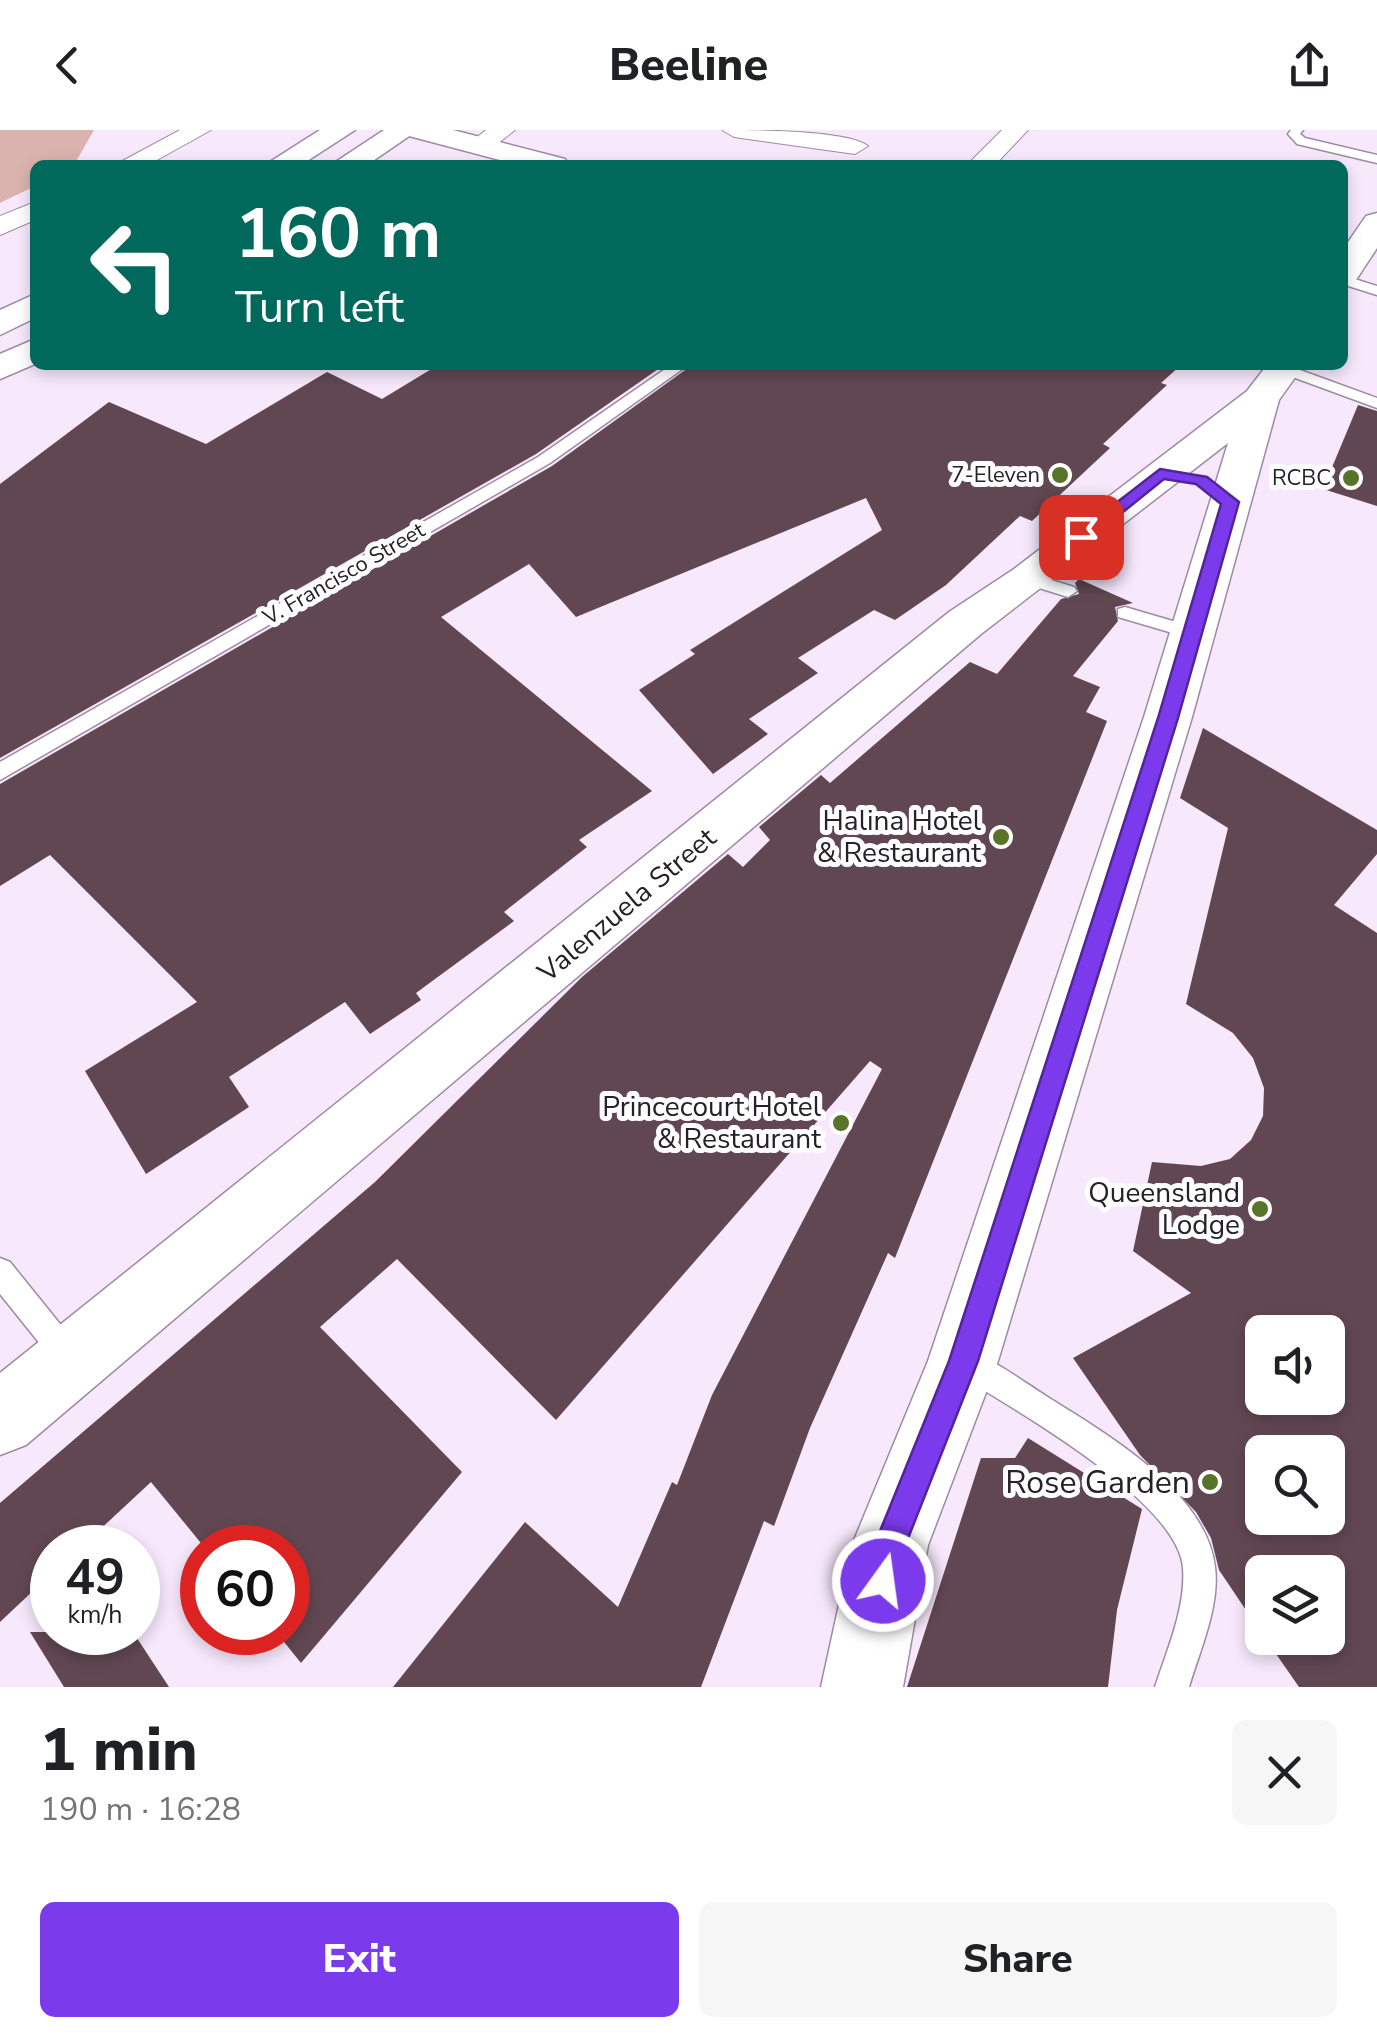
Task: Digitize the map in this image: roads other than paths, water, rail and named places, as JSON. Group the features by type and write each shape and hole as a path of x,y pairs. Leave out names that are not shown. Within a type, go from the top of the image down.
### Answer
{"main road":[{"path":"354,160 404,130"},
{"path":"419,130 491,138 542,160"},
{"path":"289,160 336,133"},
{"path":"1348,269 1377,223"},
{"path":"0,324 30,307"},
{"path":"0,368 30,353"},
{"path":"862,1687 890,1546 963,1361 1193,634 1230,502 1275,375"},
{"name":"Valenzuela Street","path":"0,1419 964,623 1048,585 1160,474 1275,375"},
{"path":"1160,474 1201,480 1230,502"}],"street":[{"path":"138,160 198,130"},
{"path":"734,130 855,146"},
{"path":"985,160 1016,130"},
{"path":"0,227 30,212"}],"lane":[{"path":"1297,130 1294,134 1300,142 1377,158"},
{"path":"1348,280 1377,291"},
{"name":"V. Francisco Street","path":"0,772 544,460 673,370"},
{"path":"1275,375 1377,402"},
{"path":"1125,613 1193,634"},
{"path":"0,1272 72,1362"},
{"path":"963,1361 1127,1466 1174,1513 1200,1564 1172,1687"}],"place":[{"name":"7-Eleven","path":"1060,475"},
{"name":"RCBC","path":"1351,478"},
{"name":"Halina Hotel & Restaurant","path":"1001,837"},
{"name":"Princecourt Hotel & Restaurant","path":"841,1123"},
{"name":"Queensland Lodge","path":"1260,1209"},
{"name":"Rose Garden","path":"1210,1482"}]}
